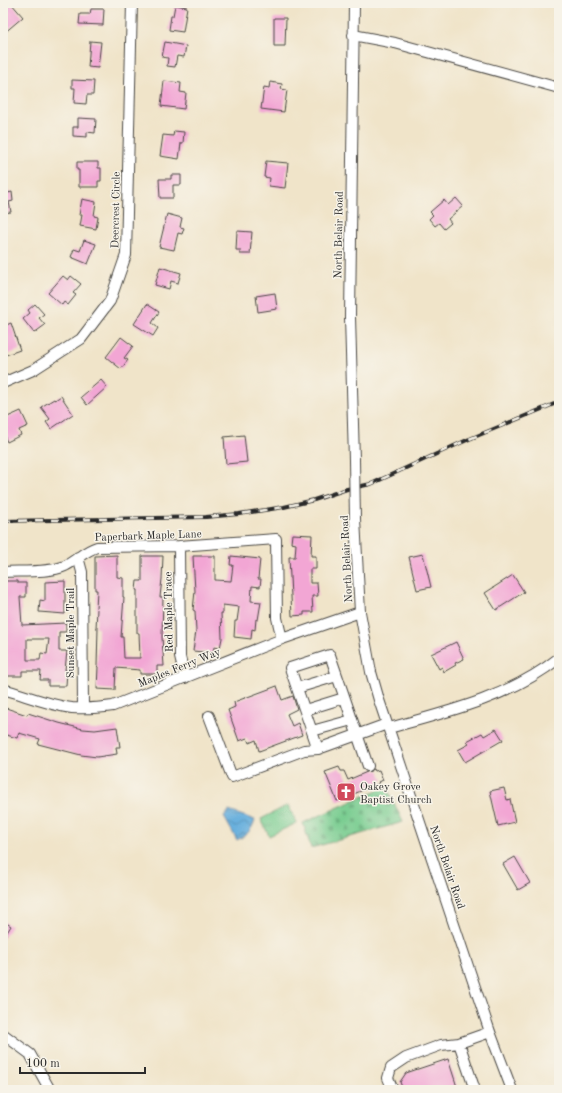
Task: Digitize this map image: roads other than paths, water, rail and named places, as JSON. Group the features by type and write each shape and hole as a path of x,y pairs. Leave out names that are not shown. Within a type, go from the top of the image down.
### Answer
{"street":[{"name":"Deercrest Circle","path":"3,383 33,370 81,338 110,301 126,256 132,3"},
{"name":"North Belair Road","path":"354,3 350,318 355,519 360,612 371,672 379,700 490,1032 512,1090"},
{"path":"353,35 395,44 559,88"},
{"name":"Paperbark Maple Lane","path":"3,572 52,570 64,567 88,550 97,547 179,546 276,539 277,618 282,639"},
{"name":"Red Maple Trace","path":"179,546 180,657 185,678"},
{"name":"Sunset Maple Trail","path":"78,557 82,572 83,708"},
{"name":"Maples Ferry Way","path":"3,689 58,705 83,708 113,706 282,639 360,612"},
{"path":"318,749 290,668 330,655 368,766"},
{"path":"209,716 232,777 304,750 318,749 388,726 460,708 522,682 546,668 559,658"},
{"path":"297,688 337,676"},
{"path":"305,710 344,698"},
{"path":"312,731 352,720"},
{"path":"393,1090 388,1078 391,1068 406,1058 441,1045 459,1043 490,1032"},
{"path":"3,1034 30,1054 50,1090"},
{"path":"459,1043 475,1090"}],"water":[{"path":"229,811 255,820 249,832 237,840 224,817"}],"railway":[{"path":"3,521 206,517 239,514 284,507 314,500 347,489 371,484 467,440 559,402"}],"place":[{"name":"Oakey Grove Baptist Church","path":"346,792"}]}
